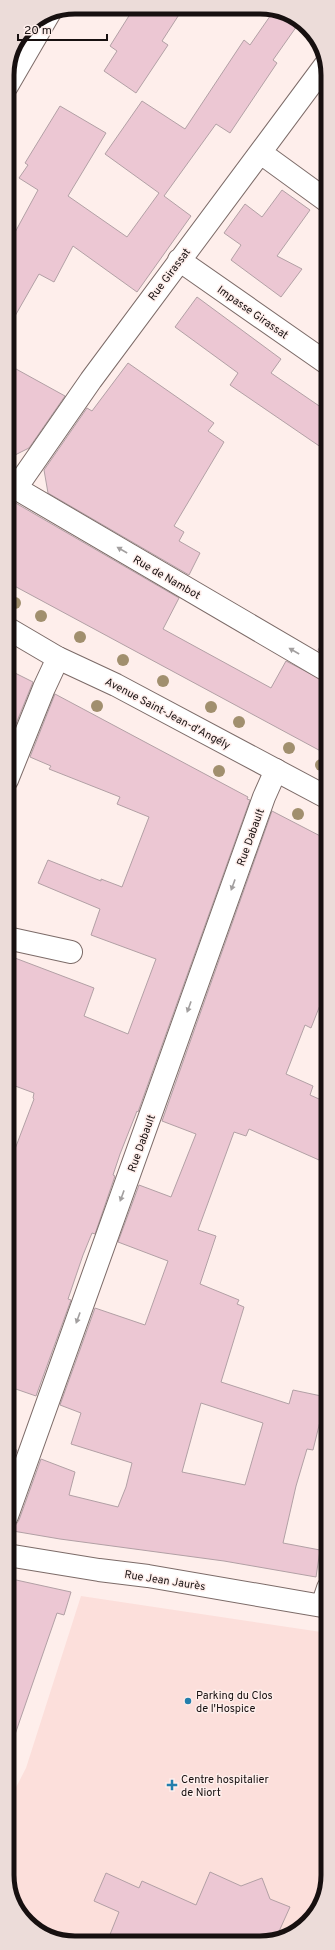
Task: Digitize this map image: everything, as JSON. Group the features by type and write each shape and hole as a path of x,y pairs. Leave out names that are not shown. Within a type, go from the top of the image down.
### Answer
{"street":[{"path":"14,74 44,23"},
{"name":"Rue Girassat","path":"14,481 321,71"},
{"path":"261,153 321,196"},
{"name":"Impasse Girassat","path":"179,260 321,359"},
{"name":"Rue de Nambot","path":"14,487 321,667"},
{"name":"Avenue Saint-Jean-d'Angély","path":"14,632 58,658 116,685 321,794"},
{"path":"14,763 44,688 58,658"},
{"name":"Rue Dabault","path":"14,1499 259,812 276,770"},
{"path":"14,940 72,952"},
{"name":"Rue Jean Jaurès","path":"14,1556 99,1570 321,1599"}],"shaded area":[{"name":"Centre hospitalier de Niort","path":"81,1596 321,1632 320,1887 313,1905 306,1915 287,1930 260,1936 75,1936 63,1935 45,1928 29,1915 22,1905 16,1890 14,1875 14,1791 26,1768"}],"building":[{"path":"130,14 179,14 162,41 168,45 136,93 104,71 117,51 110,46"},
{"path":"271,15 287,20 296,27 273,60 277,63 230,133 216,124 164,196 191,216 137,292 73,246 54,282 39,274 14,318 14,234 38,190 19,178 28,165 25,163 60,106 106,133 68,196 127,237 159,193 105,154 142,101 185,129 244,40 250,45"},
{"path":"282,190 310,210 277,256 302,269 281,297 231,260 241,245 224,233 245,204 262,217"},
{"path":"197,297 281,359 271,373 321,407 321,447 230,385 238,373 175,327"},
{"path":"128,363 214,423 208,431 224,442 174,526 184,532 179,541 200,553 189,575 48,493 44,470 87,408 92,411"},
{"path":"14,368 65,396 29,448 14,456"},
{"path":"14,502 179,598 163,629 271,688 286,661 321,679 321,751 14,586"},
{"path":"321,645 321,652 318,650"},
{"path":"14,672 33,682 14,729"},
{"path":"55,694 248,797 247,799 250,800 138,1112 137,1111 120,1154 113,1175 115,1176 95,1234 92,1233 83,1255 68,1299 71,1300 36,1396 14,1388 14,1152 34,1099 34,1093 14,1086 14,958 94,988 84,1016 128,1034 156,959 91,935 100,909 38,883 48,860 101,881 101,879 122,887 149,817 117,804 120,797 49,769 51,766 30,757"},
{"path":"272,811 321,836 321,1003 311,1028 305,1025 286,1074 313,1086 310,1095 321,1100 321,1156 319,1160 249,1129 246,1136 234,1132 198,1230 216,1236 200,1284 239,1300 237,1304 244,1307 221,1382 289,1404 293,1390 321,1396 321,1417 313,1450 307,1449 296,1486 283,1543 320,1550 316,1577 224,1561 60,1539 14,1531 14,1526 19,1520 41,1459 75,1472 69,1495 118,1507 126,1487 132,1463 71,1444 81,1413 60,1405 95,1308 145,1325 168,1261 118,1242 139,1185 171,1197 196,1134 162,1121","holes":["201,1403 263,1423 245,1485 182,1472"]},
{"path":"14,1449 17,1450 14,1458"},
{"path":"14,1580 71,1592 64,1615 57,1613 14,1737"},
{"path":"210,1872 241,1886 262,1878 270,1899 290,1907 278,1933 268,1935 109,1936 119,1912 94,1901 106,1873 139,1888 142,1881 196,1905"}],"place":[{"name":"Parking du Clos de l'Hospice","path":"188,1701"},
{"name":"Centre hospitalier de Niort","path":"172,1785"}]}
